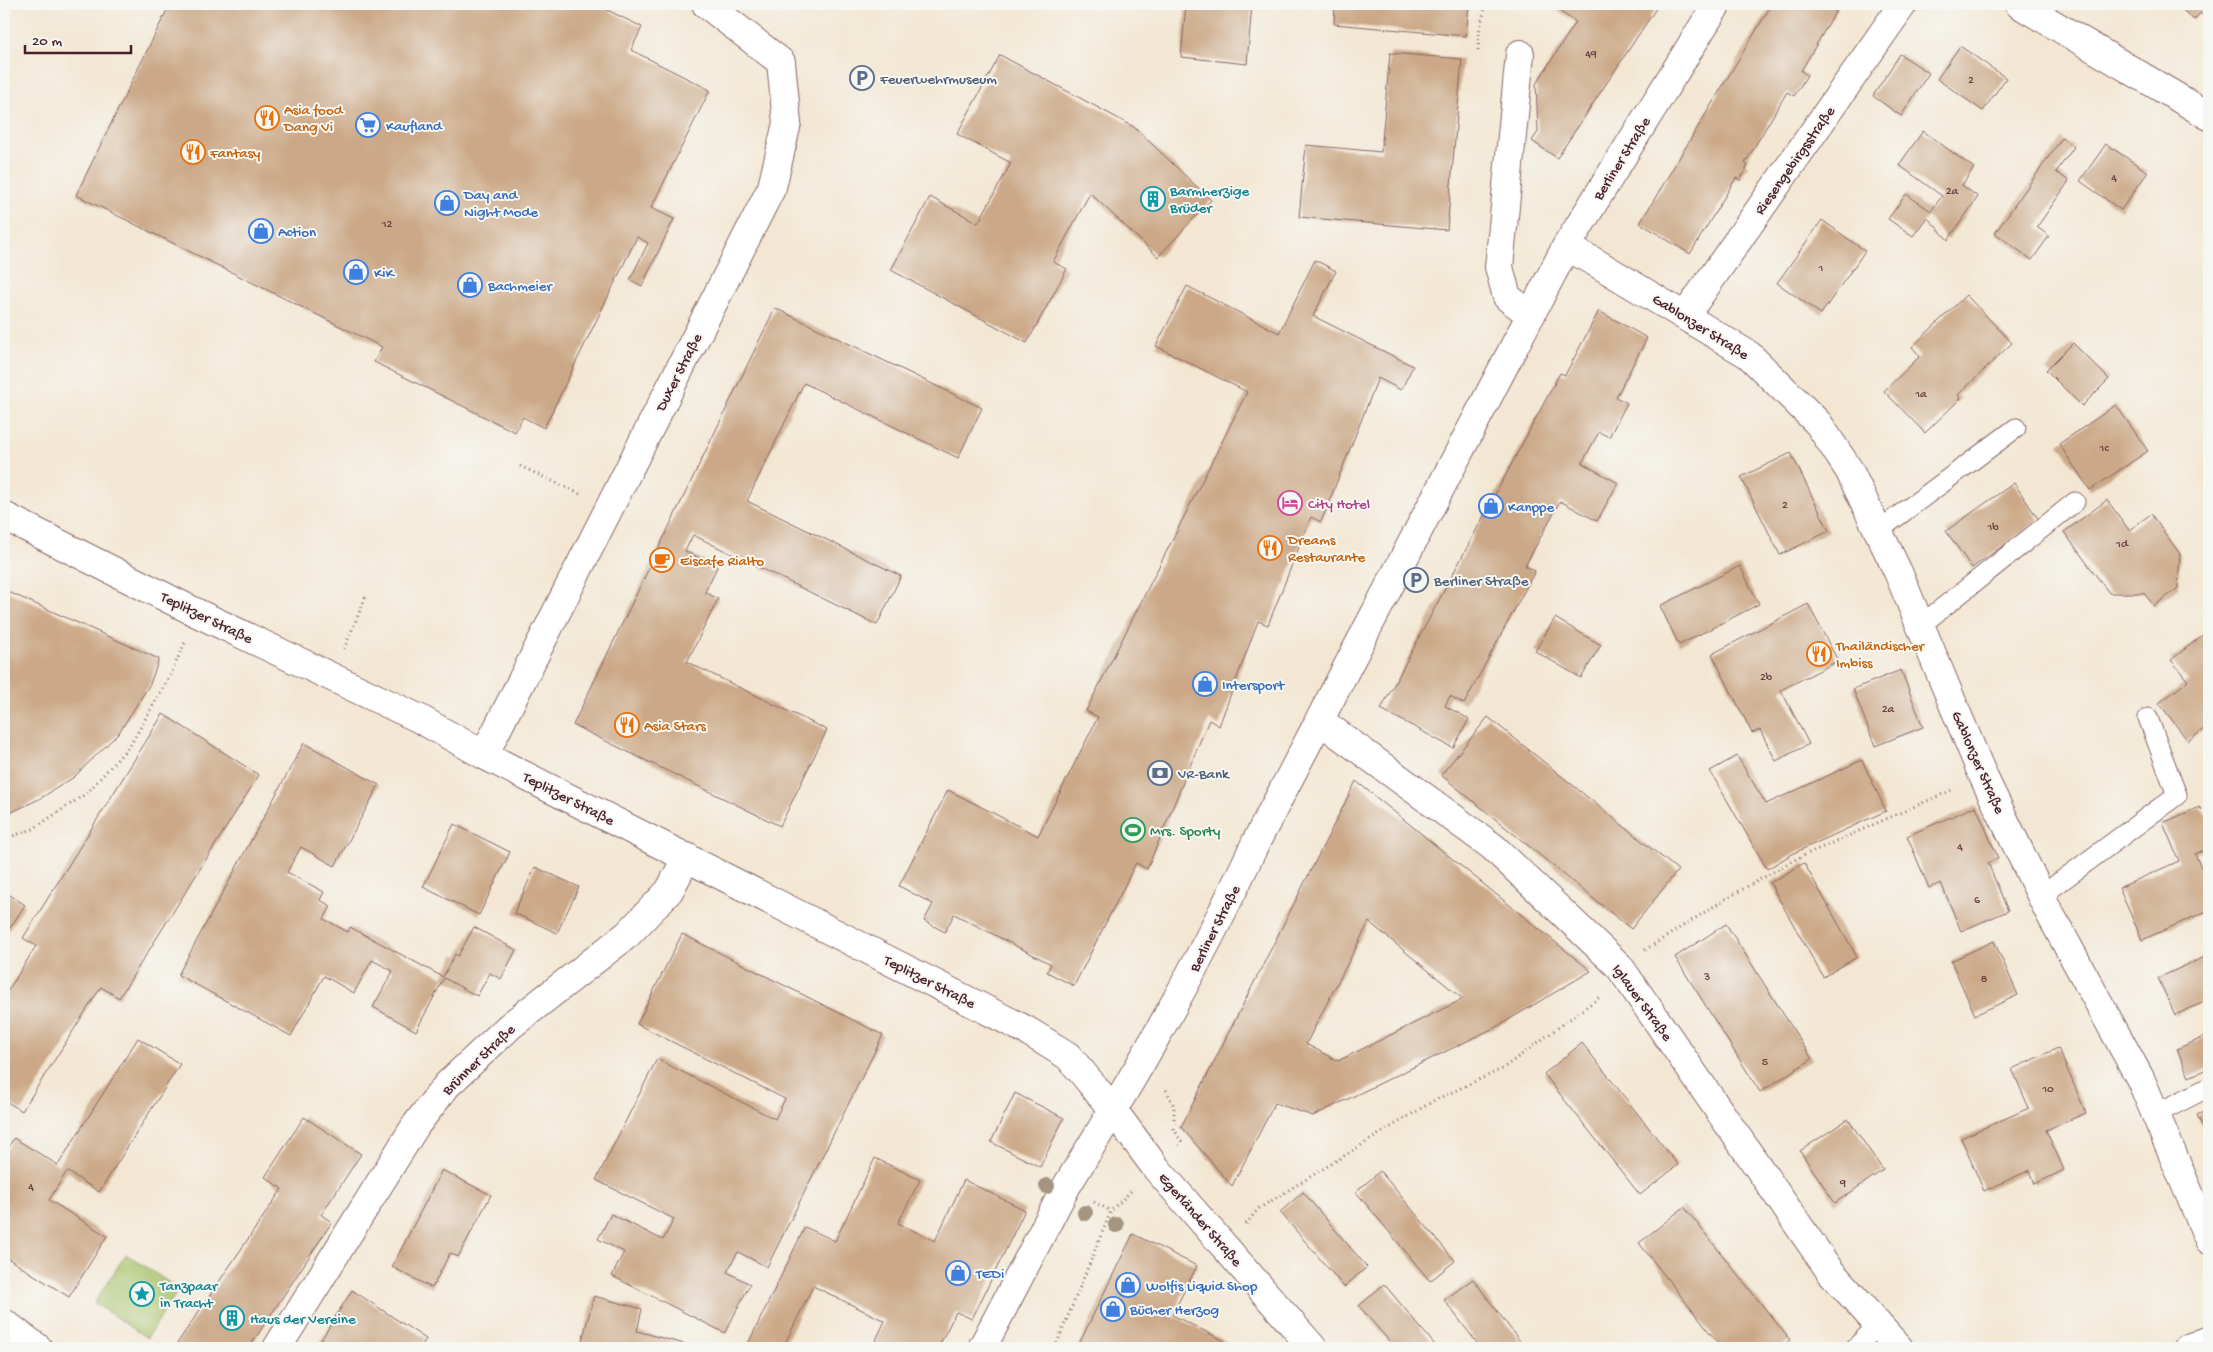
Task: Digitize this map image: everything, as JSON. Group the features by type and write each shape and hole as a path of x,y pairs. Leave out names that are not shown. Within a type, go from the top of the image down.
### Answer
{"street":[{"name":"Duxer Straße","path":"484,755 772,187 787,123 781,62 706,4"},
{"name":"Berliner Straße","path":"982,1348 1066,1187 1164,1025 1213,932 1256,842 1319,720 1566,247 1716,4"},
{"name":"Riesengebirgsstraße","path":"1684,316 1903,4"},
{"path":"2020,4 2209,116"},
{"path":"1520,54 1498,267 1507,297 1531,315"},
{"name":"Gablonzer Straße","path":"1566,247 1593,261 1749,354 1818,423 1849,470 1921,625 1983,776 2042,896 2142,1080 2209,1240"},
{"name":"Teplitzer Straße","path":"4,516 197,613 420,719 484,755 1026,1030 1068,1056 1113,1110"},
{"name":"Iglauer Straße","path":"1319,720 1493,847 1623,972 1830,1271 1885,1339"},
{"name":"Brünner Straße","path":"278,1348 416,1125 447,1085 510,1026 628,934 669,891 687,857"},
{"name":"Egerländer Straße","path":"1113,1110 1156,1168 1313,1348"},
{"path":"4,1323 38,1348"},
{"path":"2188,1348 2209,1340"}],"lane":[{"path":"1878,531 2016,428"},
{"path":"1921,625 2075,502"},
{"path":"2042,896 2177,795 2148,718"},
{"path":"2156,1114 2209,1087"},
{"path":"1855,1348 1885,1339"}],"path":[{"path":"1478,50 1479,32 1486,4"},
{"path":"520,466 610,508"},
{"path":"331,677 367,594"},
{"path":"4,839 33,828 87,793 131,744 171,674 197,613"},
{"path":"1253,1215 1258,1209 1434,1101 1502,1069 1623,972 1727,898 1798,858 1983,776"},
{"path":"1166,1090 1174,1106 1174,1129 1182,1143 1176,1147"},
{"path":"1056,1348 1111,1210 1136,1187"}],"green space":[{"path":"126,1254 179,1289 147,1338 94,1303"}],"building":[{"path":"170,4 595,4 642,27 631,50 710,90 651,208 674,219 642,286 630,280 648,243 637,237 544,428 523,417 515,432 374,362 382,347 76,195"},
{"path":"1186,4 1252,4 1247,64 1181,57"},
{"path":"1335,4 1469,4 1466,36 1334,24"},
{"path":"1548,4 1659,4 1557,158 1532,141 1538,132 1536,84 1576,22"},
{"path":"1772,4 1840,4 1801,71 1807,75 1801,85 1794,96 1787,92 1745,163 1748,166 1740,180 1736,178 1690,254 1640,223"},
{"path":"2176,4 2209,4 2209,22 2200,13 2194,20"},
{"path":"1960,46 2006,78 1983,111 1937,79"},
{"path":"1390,53 1462,59 1447,230 1299,217 1306,145 1381,152"},
{"path":"1900,54 1929,73 1901,116 1873,96"},
{"name":"Barmherzige Brüder","path":"1000,55 1134,127 1211,200 1158,257 1090,193 1053,262 1067,269 1027,343 891,270 930,197 978,223 1011,163 957,134"},
{"path":"1923,131 1974,168 1962,185 1978,197 1948,240 1927,217 1913,236 1888,219 1906,194 1931,211 1942,196 1899,165"},
{"path":"2062,138 2074,147 2056,172 2069,181 2037,227 2049,236 2032,260 1995,233"},
{"path":"2106,144 2148,172 2121,210 2080,181"},
{"path":"1822,220 1865,251 1821,314 1777,283"},
{"path":"1315,260 1336,271 1313,316 1413,366 1401,390 1378,378 1321,522 1311,517 1268,625 1258,621 1219,726 1209,720 1147,869 1136,863 1074,986 1047,972 1051,964 954,914 945,932 924,921 933,904 899,886 948,790 1038,836 1098,717 1086,711 1247,392 1156,346 1187,286 1279,333"},
{"path":"1966,295 2012,343 1958,395 1961,398 1925,433 1884,391 1920,356 1912,347"},
{"path":"775,308 982,408 958,458 804,383 747,501 901,576 877,625 693,535 685,551 717,567 705,592 718,599 687,662 827,730 780,826 573,725"},
{"path":"1599,311 1647,338 1616,397 1627,403 1609,437 1599,432 1582,463 1618,483 1597,521 1560,501 1525,566 1535,571 1464,704 1450,696 1445,706 1469,719 1453,748 1381,709 1560,373 1565,375"},
{"path":"2073,343 2109,379 2082,406 2046,370"},
{"path":"2116,405 2148,451 2090,490 2059,444"},
{"path":"1791,453 1829,531 1780,555 1741,477"},
{"path":"2014,483 2039,520 1972,568 1946,531"},
{"path":"2107,500 2129,530 2151,514 2180,554 2178,588 2154,606 2144,593 2109,593 2064,532"},
{"path":"1740,566 1759,604 1679,645 1660,606"},
{"path":"4,590 159,659 150,684 118,734 74,777 41,798 4,816"},
{"path":"1808,604 1838,661 1781,690 1809,744 1776,761 1760,730 1752,733 1712,654"},
{"path":"1555,618 1601,645 1581,678 1535,651"},
{"path":"2209,630 2209,725 2188,741 2159,703 2188,681 2171,660"},
{"path":"1901,670 1923,727 1875,746 1853,689"},
{"path":"163,714 259,775 119,998 101,987 22,1111 4,1100 4,997 36,946 23,938"},
{"path":"1488,717 1678,870 1631,929 1441,775"},
{"path":"304,743 379,785 335,866 301,847 287,872 324,892 320,900 331,906 324,919 348,932 350,927 443,977 455,954 458,956 474,927 516,950 501,979 490,973 477,996 444,978 416,1031 373,1007 393,971 372,960 354,993 324,976 291,1036 178,975"},
{"path":"1737,756 1766,804 1862,760 1886,811 1794,853 1767,869 1710,771"},
{"path":"1356,781 1591,971 1498,1026 1313,1116 1275,1103 1232,1186 1181,1127","holes":["1369,922 1463,999 1338,1061 1306,1044"]},
{"path":"1976,806 1998,858 1988,863 2008,911 1961,931 1941,883 1929,888 1907,836"},
{"path":"2199,807 2209,817 2209,848 2195,854 2209,885 2209,910 2142,940 2119,888 2179,861 2163,823"},
{"path":"454,824 510,852 479,915 423,887"},
{"path":"1804,863 1857,957 1823,977 1770,883"},
{"path":"535,867 579,887 557,933 514,913"},
{"path":"4,891 25,905 4,937"},
{"path":"1726,924 1812,1059 1760,1092 1675,957"},
{"path":"682,934 883,1035 767,1267 738,1252 727,1272 750,1284 725,1333 612,1276 624,1252 598,1239 611,1214 663,1240 674,1219 596,1180 657,1059 775,1119 785,1099 637,1024"},
{"path":"1994,941 2018,995 1975,1015 1951,961"},
{"path":"2209,955 2209,1000 2175,1015 2158,978"},
{"path":"2209,1035 2209,1068 2189,1077 2177,1049"},
{"path":"138,1038 180,1064 99,1192 67,1171 49,1200 107,1236 69,1297 4,1256 4,1155 14,1138 58,1165"},
{"path":"1582,1043 1678,1165 1640,1195 1544,1074"},
{"path":"2058,1048 2086,1113 2046,1130 2064,1170 2035,1184 2030,1170 1984,1191 1961,1138 2029,1108 2012,1069"},
{"path":"1015,1093 1064,1118 1040,1167 991,1142"},
{"path":"2209,1109 2209,1141 2197,1115"},
{"path":"304,1117 361,1154 321,1215 332,1222 249,1348 174,1348 282,1189 265,1177"},
{"path":"1848,1119 1883,1170 1835,1203 1800,1151"},
{"path":"875,1158 920,1180 898,1223 935,1241 964,1180 1025,1210 972,1319 956,1312 938,1348 872,1348 885,1321 813,1286 783,1348 746,1348 805,1227 835,1241"},
{"path":"442,1170 491,1195 458,1257 450,1253 432,1288 392,1267"},
{"path":"1380,1171 1455,1261 1430,1281 1356,1192"},
{"path":"1303,1192 1367,1267 1344,1287 1280,1212"},
{"path":"1684,1207 1790,1340 1780,1348 1722,1348 1639,1243"},
{"path":"1133,1234 1197,1266 1172,1315 1239,1348 1077,1348"},
{"path":"1473,1279 1525,1348 1481,1348 1444,1300"},
{"path":"1384,1284 1435,1345 1431,1348 1395,1348 1359,1306"},
{"path":"352,1290 426,1339 420,1348 316,1348"},
{"path":"594,1296 642,1309 637,1331 699,1348 580,1348"}],"place":[{"name":"Feuerwehrmuseum","path":"862,78"},
{"name":"Asia food Dang Vi","path":"267,118"},
{"name":"Kaufland","path":"368,125"},
{"name":"Fantasy","path":"193,152"},
{"name":"Barmherzige Brüder","path":"1153,199"},
{"name":"Day and Night Mode","path":"447,203"},
{"name":"Action","path":"261,231"},
{"name":"KiK","path":"356,272"},
{"name":"Bachmeier","path":"470,285"},
{"name":"City Hotel","path":"1290,503"},
{"name":"Kanppe","path":"1491,506"},
{"name":"Dreams Restaurante","path":"1270,548"},
{"name":"Eiscafe Rialto","path":"662,560"},
{"name":"Berliner Straße","path":"1416,580"},
{"name":"Thailändischer Imbiss","path":"1819,654"},
{"name":"Intersport","path":"1205,684"},
{"name":"Asia Stars","path":"627,725"},
{"name":"VR-Bank","path":"1160,773"},
{"name":"Mrs. Sporty","path":"1133,830"},
{"name":"TEDi","path":"958,1273"},
{"name":"Wolfis Liquid Shop","path":"1128,1285"},
{"name":"Tanzpaar in Tracht","path":"142,1294"},
{"name":"Bücher Herzog","path":"1113,1309"},
{"name":"Haus der Vereine","path":"232,1318"}]}
